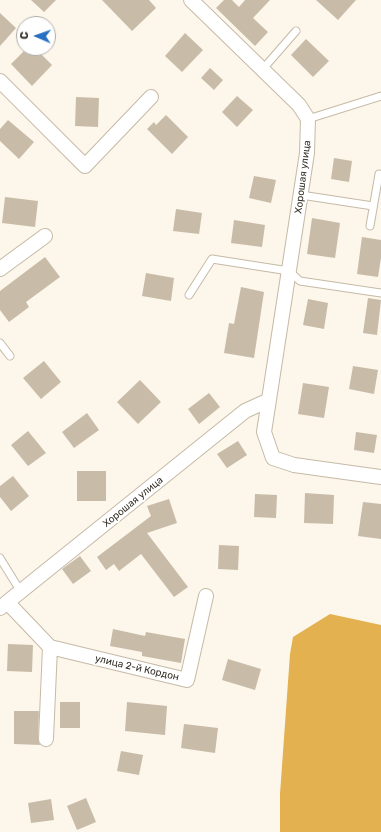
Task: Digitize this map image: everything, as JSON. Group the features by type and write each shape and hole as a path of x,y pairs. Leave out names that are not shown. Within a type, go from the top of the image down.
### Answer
{"street":[{"path":"191,0 299,105 308,119"},
{"path":"0,81 84,166 151,97"},
{"name":"Хорошая улица","path":"308,119 308,153 264,432 273,458 294,465 381,477"},
{"path":"0,269 45,236"},
{"name":"Хорошая улица","path":"4,606 245,411 269,400"},
{"name":"улица 2-й Кордон","path":"50,647 187,680 206,596"},
{"path":"4,606 50,647 46,739"}],"lane":[{"path":"262,70 296,32"},
{"path":"308,119 381,96"},
{"path":"370,226 379,174"},
{"path":"301,196 373,206"},
{"path":"189,295 212,259 289,271 300,282 381,293"},
{"path":"0,343 10,356"},
{"path":"0,558 21,592"}],"shaded area":[{"path":"330,614 381,625 381,832 280,832 280,794 290,654 293,637"}],"building":[{"path":"31,0 56,0 44,12"},
{"path":"102,0 149,0 156,8 132,31"},
{"path":"224,0 232,0 239,7 245,0 270,0 253,18 268,32 255,46 216,8"},
{"path":"316,0 356,0 338,20"},
{"path":"0,13 16,28 0,46"},
{"path":"185,33 203,50 182,72 165,56"},
{"path":"306,39 329,61 313,77 291,55"},
{"path":"19,56 43,56 52,65 32,86 11,64"},
{"path":"210,68 223,80 214,90 201,78"},
{"path":"237,96 253,110 237,127 222,112"},
{"path":"76,97 99,98 98,127 75,126"},
{"path":"166,115 188,137 172,154 147,129 154,122 156,125"},
{"path":"8,120 34,142 19,159 0,141 0,129"},
{"path":"334,158 352,161 349,182 331,179"},
{"path":"254,176 276,180 271,203 249,198"},
{"path":"5,197 38,201 35,227 2,223"},
{"path":"176,209 202,213 199,234 173,231"},
{"path":"312,218 340,223 335,258 307,254"},
{"path":"234,220 265,225 262,247 231,243"},
{"path":"362,237 381,240 381,258 378,277 357,274"},
{"path":"45,257 60,277 26,302 29,307 9,322 0,310 0,291"},
{"path":"146,273 174,278 171,301 142,296"},
{"path":"241,287 264,292 254,358 224,353 229,323 234,324"},
{"path":"368,298 381,300 377,335 363,333"},
{"path":"308,299 328,303 324,329 303,325"},
{"path":"44,361 61,382 41,399 23,378"},
{"path":"353,366 378,370 374,394 349,389"},
{"path":"140,380 161,402 138,424 117,402"},
{"path":"303,383 329,387 324,418 298,414"},
{"path":"209,393 220,407 199,424 188,409"},
{"path":"87,413 99,430 74,448 62,432"},
{"path":"28,431 46,453 28,466 11,445"},
{"path":"356,432 377,435 374,453 354,450"},
{"path":"238,441 247,455 227,468 217,454"},
{"path":"77,471 106,471 106,501 77,501"},
{"path":"13,476 29,496 11,511 0,497 0,486"},
{"path":"305,493 334,495 333,524 304,523"},
{"path":"255,494 277,495 276,518 254,517"},
{"path":"169,499 177,523 147,533 188,587 174,597 141,554 119,571 114,564 106,570 97,557 151,516 147,506"},
{"path":"363,502 381,504 381,539 358,536"},
{"path":"219,545 239,546 238,570 218,569"},
{"path":"80,556 91,571 73,584 62,569"},
{"path":"113,629 145,636 146,632 185,639 181,663 142,656 142,652 110,646"},
{"path":"8,644 33,645 32,672 7,671"},
{"path":"228,659 261,669 255,690 222,680"},
{"path":"60,702 80,702 80,728 60,728"},
{"path":"127,702 167,706 165,735 125,731"},
{"path":"14,711 39,711 38,739 40,745 14,744"},
{"path":"184,724 218,728 215,753 181,748"},
{"path":"121,751 143,755 139,775 117,771"},
{"path":"86,798 96,822 77,830 67,806"},
{"path":"51,799 54,820 31,823 28,803"}]}
